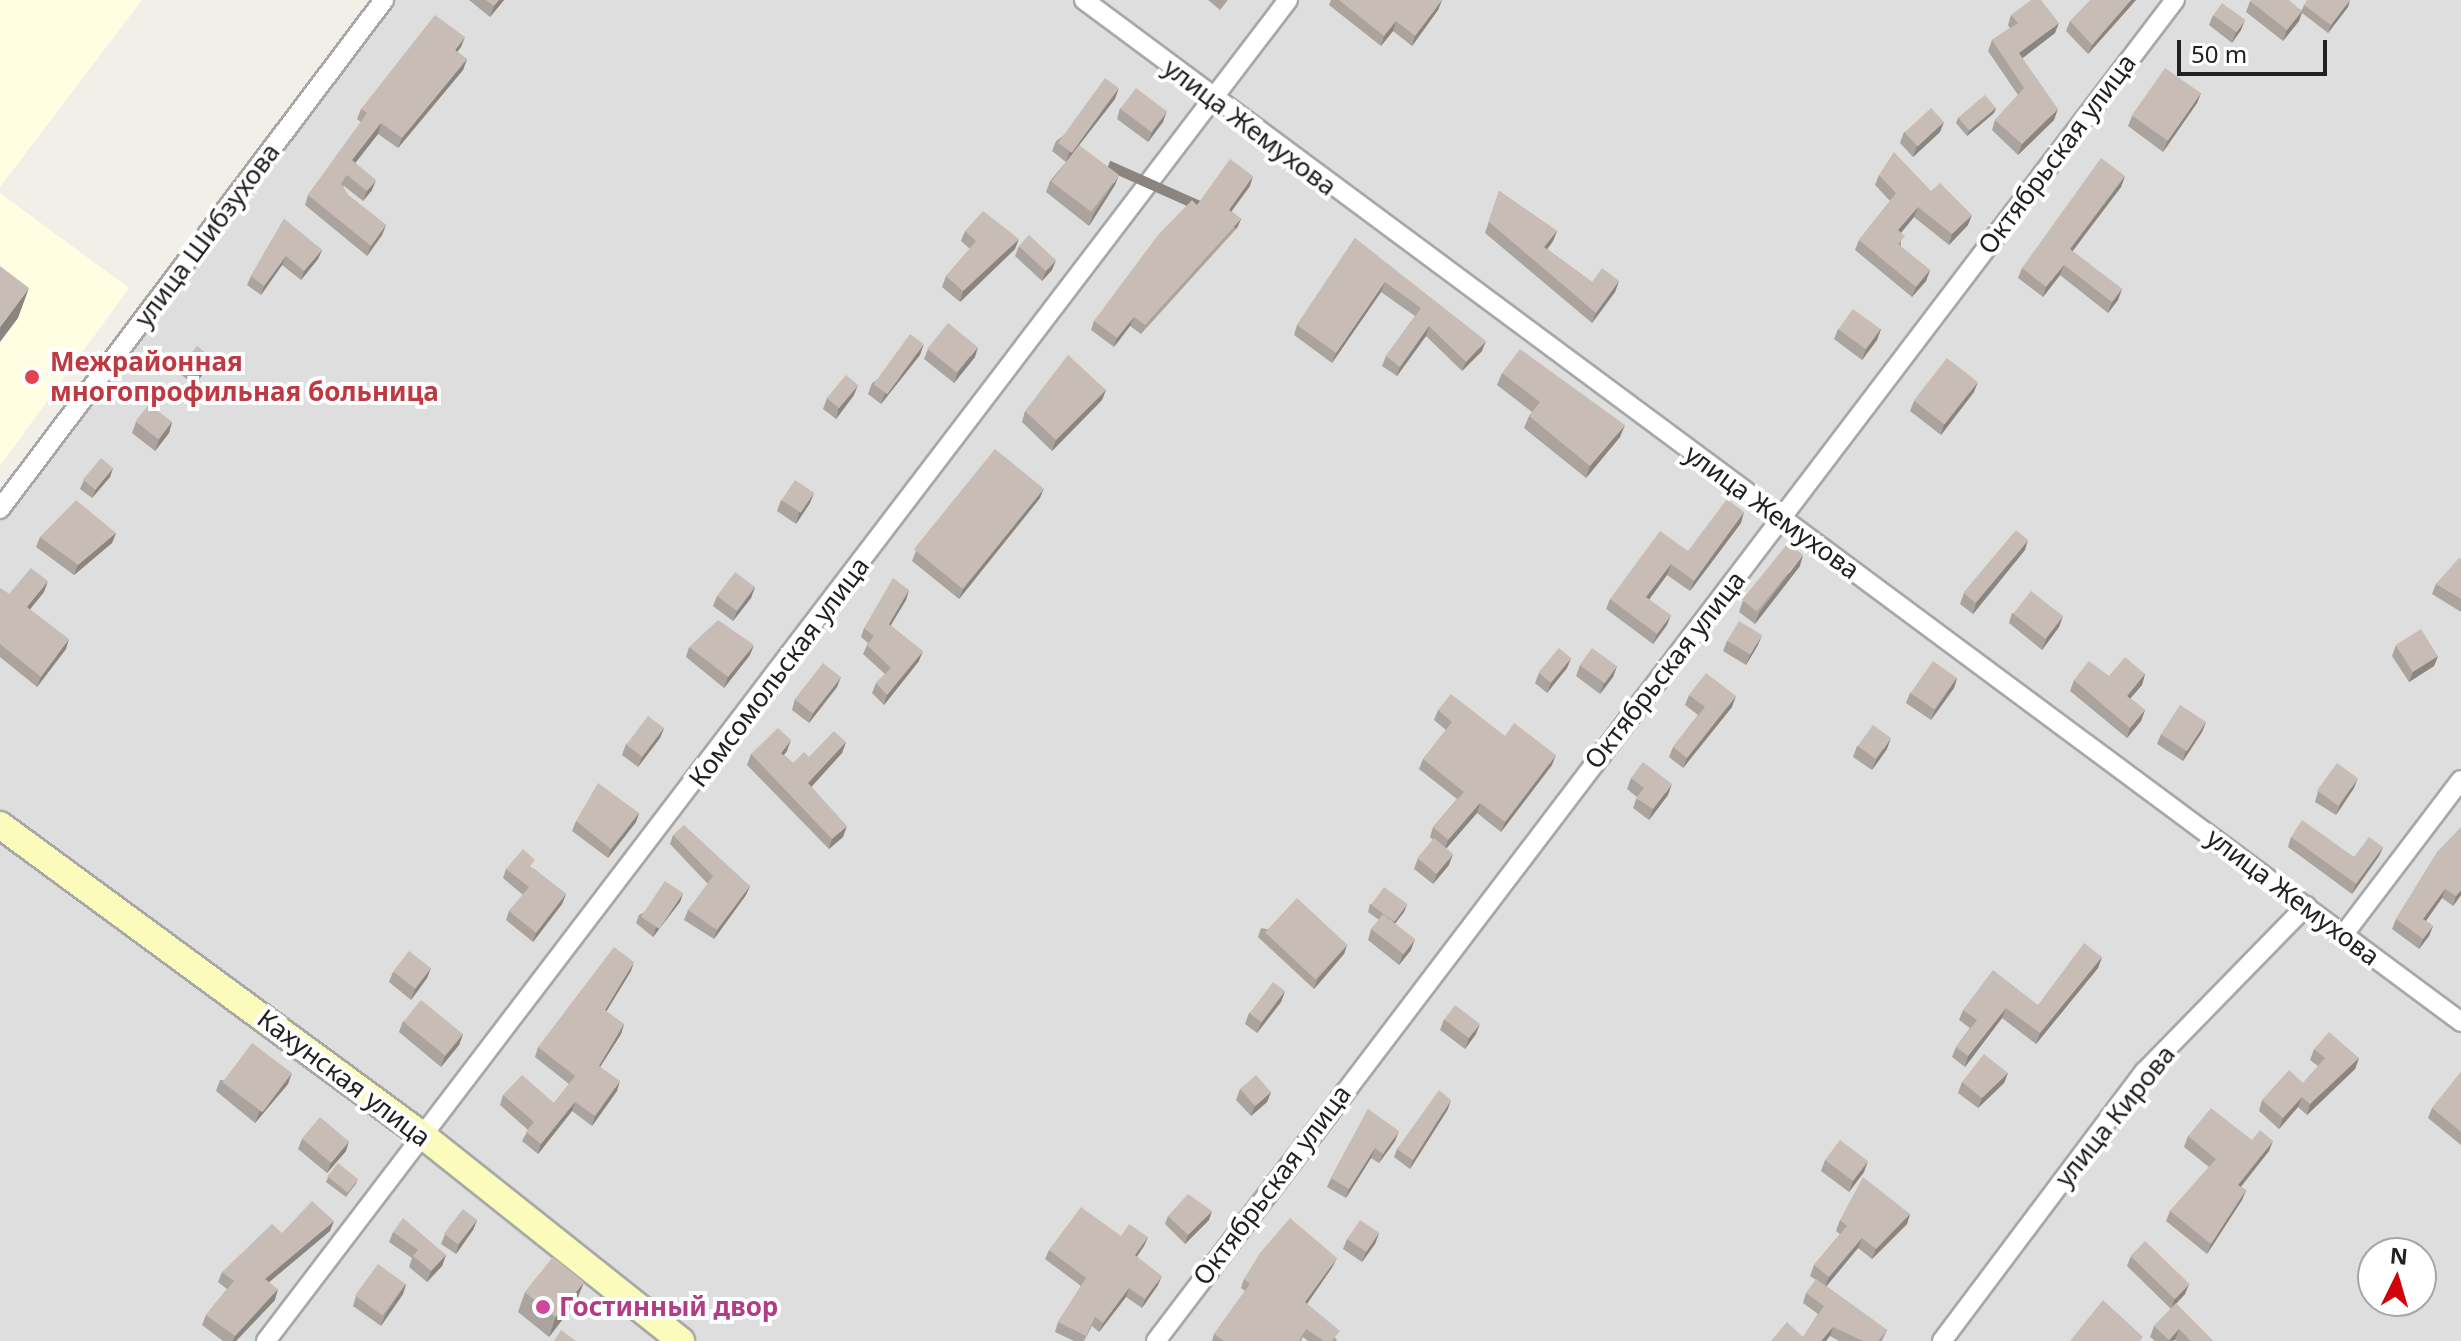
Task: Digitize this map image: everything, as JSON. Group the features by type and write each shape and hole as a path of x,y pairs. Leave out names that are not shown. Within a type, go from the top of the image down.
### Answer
{"street":[{"name":"улица Шибзухова","path":"0,509 384,0"},
{"name":"улица Жемухова","path":"1084,0 1213,101 2461,1022"},
{"name":"Комсомольская улица","path":"266,1341 426,1138 1288,0"},
{"name":"Октябрьская улица","path":"1156,1341 2175,0"},
{"path":"2344,934 2461,780"},
{"name":"Кахунская улица","path":"0,825 426,1138 681,1341"},
{"name":"улица Кирова","path":"1942,1341 2145,1071 2306,906"}],"shaded area":[{"path":"0,0 142,0 0,187"},
{"path":"384,0 2461,0 2461,1341 0,1341 0,509"},
{"name":"Межрайонная многопрофильная больница","path":"0,193 129,288 0,466"}],"building":[{"path":"1339,0 1442,0 1415,36 1396,21 1384,36"},
{"path":"2031,0 2041,0 2059,23 2019,53 2058,109 2022,144 1995,120 2024,88 1992,40 2018,23 2011,15"},
{"path":"2090,0 2131,0 2092,45 2070,21"},
{"path":"2251,0 2289,0 2302,11 2287,30"},
{"path":"2307,0 2350,0 2331,25 2304,5"},
{"path":"2222,3 2245,20 2237,32 2213,15"},
{"path":"435,15 465,37 455,50 467,59 402,138 381,123 352,160 376,180 367,191 347,175 341,183 348,195 386,225 371,246 308,195 367,113 361,109"},
{"path":"2165,68 2201,93 2168,141 2132,116"},
{"path":"1105,78 1119,88 1072,153 1058,143"},
{"path":"1136,88 1167,111 1151,132 1120,109"},
{"path":"1985,95 1996,108 1969,131 1958,117"},
{"path":"1931,108 1944,122 1918,146 1905,133"},
{"path":"1079,145 1119,175 1091,212 1051,182"},
{"path":"1894,152 1931,191 1940,183 1972,215 1952,234 1918,207 1898,230 1905,236 1898,244 1930,270 1916,287 1859,240 1896,193 1879,175"},
{"path":"2101,158 2125,176 2070,249 2122,289 2112,302 2064,265 2046,287 2022,268"},
{"path":"1230,159 1253,176 1229,210 1241,219 1145,325 1134,317 1117,338 1094,321 1158,235 1192,200 1197,205"},
{"path":"1499,191 1557,231 1544,247 1592,282 1602,268 1619,281 1596,313 1489,222"},
{"path":"983,211 1019,239 963,291 946,276 976,241 965,231"},
{"path":"284,219 322,250 304,271 286,256 264,286 251,276"},
{"path":"1029,235 1056,260 1046,271 1019,246"},
{"path":"1355,238 1486,341 1466,362 1429,326 1400,367 1386,356 1421,308 1385,282 1336,353 1297,325"},
{"path":"0,266 29,288 0,327"},
{"path":"1853,309 1881,329 1866,349 1838,329"},
{"path":"948,323 978,347 957,373 927,349"},
{"path":"910,334 924,344 887,394 874,384"},
{"path":"197,346 211,357 198,374 183,363"},
{"path":"1520,349 1625,425 1590,466 1529,416 1540,402 1502,373"},
{"path":"1068,355 1106,390 1056,440 1025,411"},
{"path":"1947,358 1978,382 1944,425 1914,401"},
{"path":"846,375 858,385 839,408 827,398"},
{"path":"149,404 172,422 158,439 135,421"},
{"path":"995,449 1044,489 963,589 914,549"},
{"path":"101,458 113,468 95,490 83,479"},
{"path":"795,480 814,493 801,513 782,500"},
{"path":"1727,499 1744,512 1694,581 1671,564 1646,597 1671,615 1657,634 1610,599 1660,531 1688,551"},
{"path":"76,500 116,533 78,565 40,537"},
{"path":"2016,530 2028,540 1976,603 1963,593"},
{"path":"1788,543 1803,555 1757,612 1742,600"},
{"path":"2461,559 2461,599 2436,584"},
{"path":"31,568 48,581 27,607 69,639 41,677 0,644 0,588 9,594"},
{"path":"735,572 755,587 737,611 717,596"},
{"path":"893,578 909,590 889,624 923,651 887,695 876,683 891,668 867,645 874,636 864,628"},
{"path":"2031,591 2063,616 2045,639 2013,614"},
{"path":"718,620 754,645 728,677 689,647"},
{"path":"1739,621 1762,635 1750,655 1727,641"},
{"path":"2421,629 2438,656 2413,672 2396,645"},
{"path":"1559,648 1571,658 1551,683 1538,673"},
{"path":"1592,648 1617,666 1605,683 1580,665"},
{"path":"2125,657 2145,674 2127,696 2145,710 2130,728 2074,680 2089,661 2109,676"},
{"path":"1933,661 1957,678 1934,710 1911,693"},
{"path":"823,663 841,677 813,713 795,699"},
{"path":"1706,673 1736,696 1687,758 1673,747 1705,707 1689,695"},
{"path":"1451,694 1505,736 1514,723 1556,755 1505,822 1480,803 1448,840 1433,827 1464,792 1423,759 1452,722 1438,710"},
{"path":"2180,705 2206,722 2187,751 2161,734"},
{"path":"648,716 664,728 642,757 626,745"},
{"path":"1873,725 1891,738 1876,759 1858,746"},
{"path":"778,728 791,740 781,753 793,763 804,752 809,757 834,731 846,742 808,783 847,826 832,839 751,754"},
{"path":"1643,762 1672,784 1653,809 1636,798 1644,788 1631,778"},
{"path":"2337,763 2358,778 2338,806 2317,791"},
{"path":"598,783 639,813 611,849 576,821"},
{"path":"2302,820 2354,857 2369,837 2383,847 2356,884 2291,837"},
{"path":"684,825 750,886 717,930 688,910 713,876 673,835"},
{"path":"2461,827 2461,890 2456,896 2445,889 2423,919 2433,926 2423,939 2396,919 2438,851"},
{"path":"1434,838 1453,854 1436,874 1417,858"},
{"path":"523,849 535,860 530,866 566,894 536,933 509,911 529,887 506,869"},
{"path":"665,881 683,893 659,929 641,917"},
{"path":"1384,887 1407,904 1395,922 1371,905"},
{"path":"1297,898 1347,945 1315,979 1265,932"},
{"path":"1383,914 1415,939 1404,954 1371,929"},
{"path":"2084,943 2102,957 2040,1033 2006,1008 1968,1056 1956,1047 1977,1020 1963,1010 1993,970 2038,1005"},
{"path":"614,947 634,962 605,1010 624,1024 599,1066 620,1081 595,1116 575,1102 541,1144 526,1132 534,1122 503,1095 522,1075 554,1103 575,1076 538,1047"},
{"path":"409,951 431,968 415,989 393,971"},
{"path":"1273,982 1285,991 1262,1022 1250,1013"},
{"path":"421,1000 463,1034 445,1056 403,1022"},
{"path":"1455,1005 1480,1024 1469,1038 1444,1019"},
{"path":"2329,1032 2359,1058 2310,1104 2302,1097 2283,1118 2262,1100 2289,1070 2303,1083 2325,1058 2314,1049"},
{"path":"252,1043 292,1073 262,1112 223,1082"},
{"path":"1984,1054 2008,1073 1982,1098 1962,1082"},
{"path":"2461,1072 2461,1132 2432,1108"},
{"path":"1256,1075 1271,1092 1255,1106 1240,1089"},
{"path":"1439,1090 1451,1100 1413,1160 1397,1149"},
{"path":"2211,1108 2252,1140 2260,1130 2273,1141 2238,1185 2246,1190 2211,1244 2170,1211 2216,1159 2188,1136"},
{"path":"1368,1109 1399,1131 1383,1154 1375,1148 1349,1189 1331,1178"},
{"path":"320,1117 349,1141 331,1163 302,1138"},
{"path":"1840,1140 1868,1161 1853,1181 1825,1160"},
{"path":"338,1163 358,1179 348,1193 327,1176"},
{"path":"1863,1177 1910,1214 1876,1249 1862,1238 1829,1277 1814,1265 1847,1226 1840,1220"},
{"path":"1188,1194 1212,1211 1188,1235 1168,1216"},
{"path":"312,1201 334,1221 265,1279 278,1289 235,1336 206,1315 234,1281 222,1272 272,1224 282,1233"},
{"path":"1081,1207 1121,1236 1129,1224 1148,1237 1135,1255 1162,1276 1145,1299 1129,1288 1103,1323 1095,1317 1086,1336 1058,1322 1086,1278 1049,1250"},
{"path":"463,1209 477,1220 458,1245 444,1233"},
{"path":"403,1218 446,1255 431,1271 413,1256 418,1250 393,1232"},
{"path":"1290,1218 1337,1258 1305,1302 1340,1331 1332,1341 1324,1341 1306,1329 1299,1341 1224,1341 1214,1334 1250,1284 1244,1279 1260,1253"},
{"path":"1360,1220 1379,1233 1366,1252 1347,1239"},
{"path":"2145,1241 2190,1284 2175,1299 2130,1256"},
{"path":"553,1257 584,1282 556,1317 525,1292"},
{"path":"378,1264 406,1284 383,1316 355,1296"},
{"path":"1816,1279 1887,1330 1878,1341 1863,1341 1833,1327 1821,1341 1771,1341 1787,1322 1803,1337 1824,1306 1806,1293"},
{"path":"2103,1300 2143,1337 2140,1341 2070,1341"},
{"path":"2176,1303 2213,1341 2191,1341 2179,1329 2169,1340 2154,1326"},
{"path":"561,1330 576,1341 554,1341"}],"place":[{"name":"Межрайонная многопрофильная больница","path":"32,377"},
{"name":"Гостинный двор","path":"543,1307"}]}
